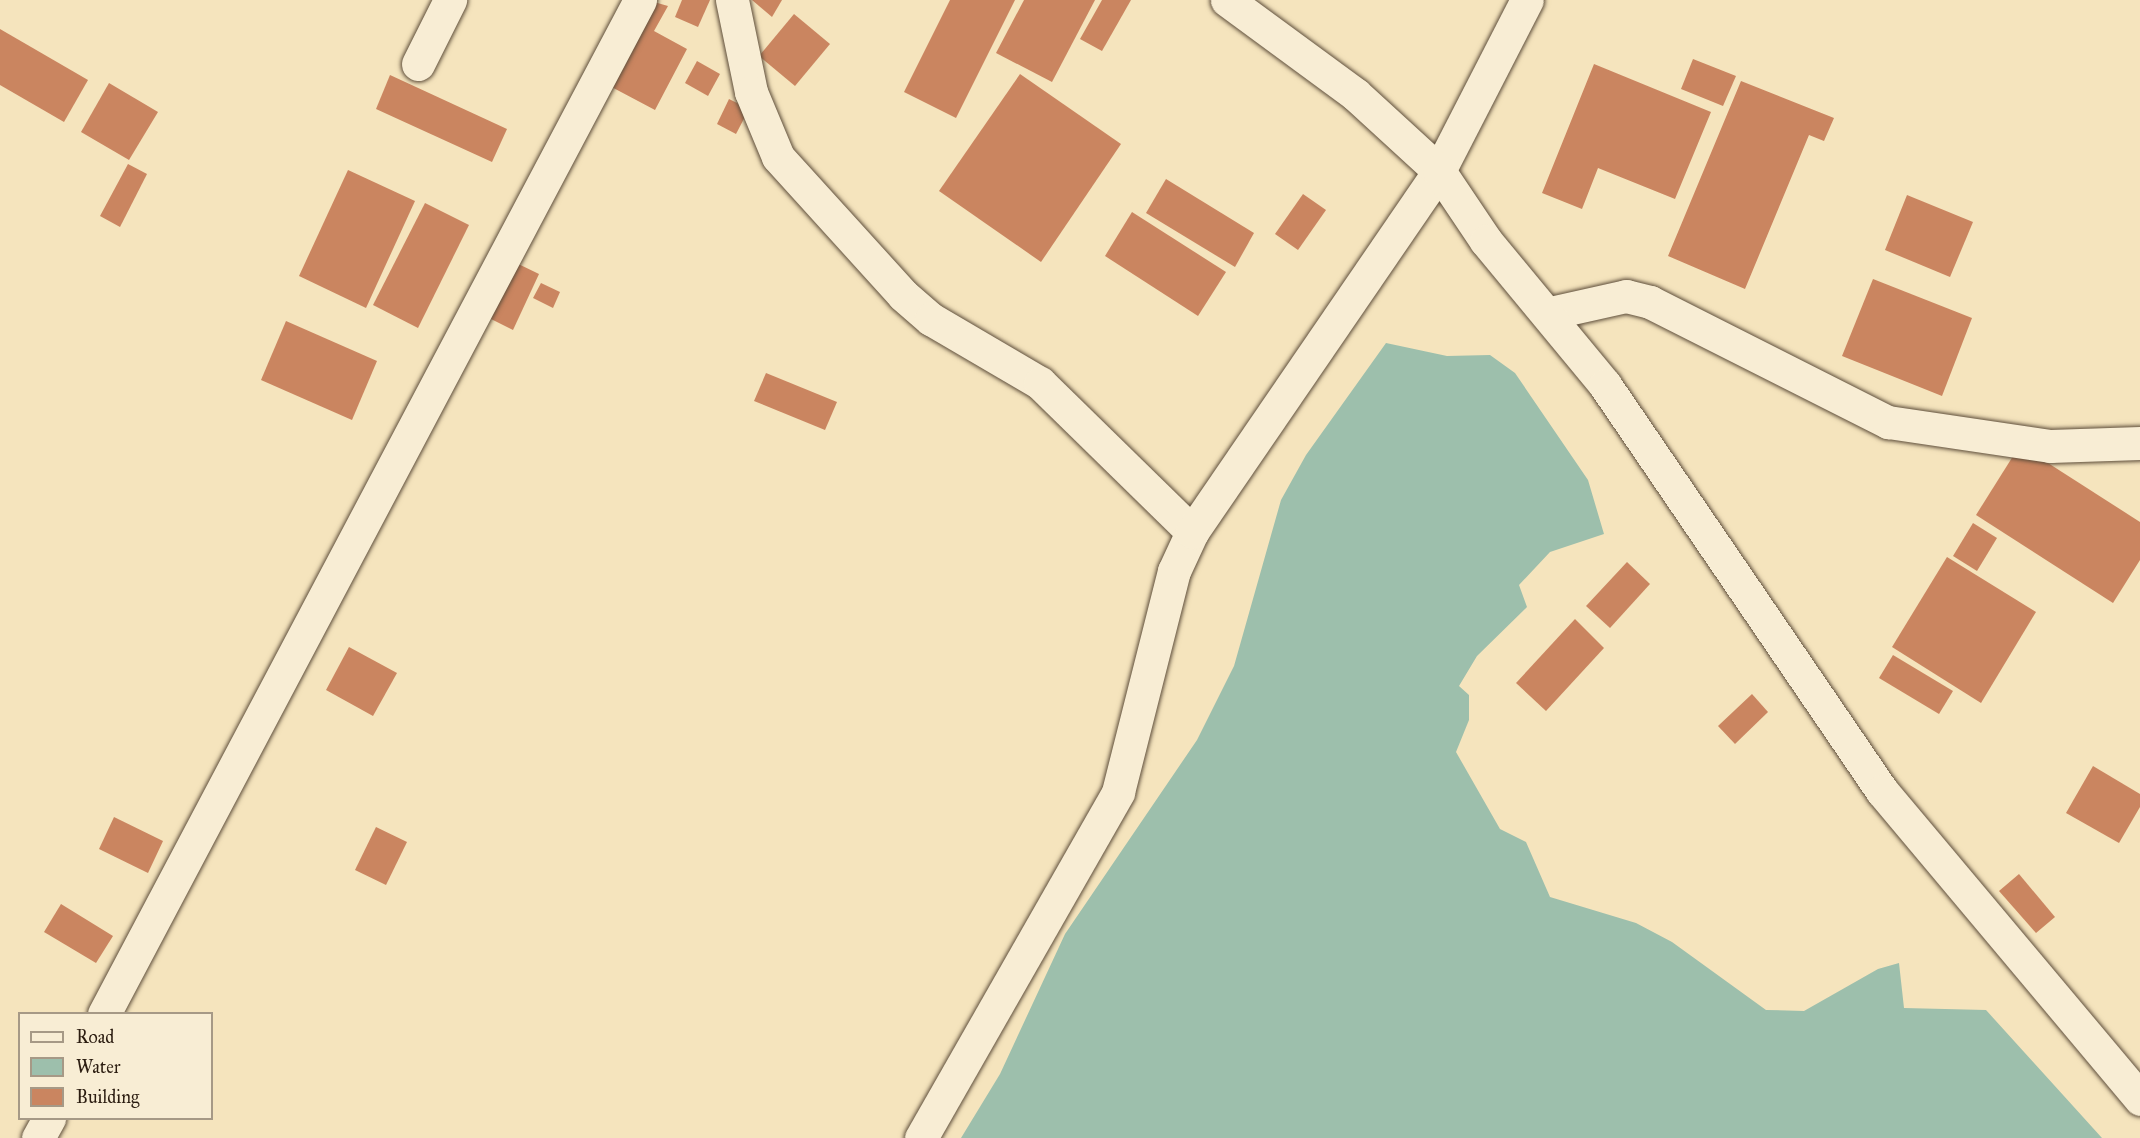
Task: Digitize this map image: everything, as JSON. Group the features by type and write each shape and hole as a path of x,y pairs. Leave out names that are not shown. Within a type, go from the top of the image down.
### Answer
{"street":[{"path":"418,64 450,0"},
{"path":"105,1012 640,0"},
{"path":"732,0 751,92 778,157 903,296 931,319 1040,383 1192,532"},
{"path":"1227,0 1355,94 1439,171 1486,241 1550,313 1605,385 1882,791 2140,1100"},
{"path":"921,1138 1118,792 1174,571 1192,532 1439,171 1527,0"},
{"path":"1550,313 1626,296 1650,302 1888,422 2050,446 2140,443"},
{"path":"38,1138 48,1120"}],"water":[{"path":"1386,343 1447,356 1490,355 1515,373 1588,480 1604,534 1550,552 1519,585 1527,607 1477,656 1459,686 1469,695 1469,720 1456,752 1500,829 1526,842 1550,897 1636,923 1672,942 1766,1010 1804,1011 1878,969 1899,963 1904,1008 1986,1010 2102,1138 961,1138 1000,1074 1065,934 1197,740 1234,666 1281,500 1306,455"}],"building":[{"path":"647,0 668,6 654,31 687,49 655,110 604,83"},
{"path":"682,0 710,0 698,27 675,17"},
{"path":"752,0 782,0 772,17"},
{"path":"950,0 1015,0 956,118 904,92"},
{"path":"1024,0 1095,0 1052,82 996,53"},
{"path":"1102,0 1131,0 1102,51 1080,39"},
{"path":"794,14 830,44 795,86 759,56"},
{"path":"0,29 88,80 64,122 0,85"},
{"path":"1693,59 1736,76 1723,106 1681,89"},
{"path":"697,61 720,74 708,96 685,83"},
{"path":"1594,64 1711,112 1675,199 1598,168 1582,209 1542,193"},
{"path":"1020,74 1121,144 1041,262 939,191"},
{"path":"390,75 507,129 492,162 376,109"},
{"path":"1741,81 1834,118 1824,141 1809,135 1745,289 1668,256"},
{"path":"109,83 158,112 129,160 81,132"},
{"path":"729,99 749,109 736,134 717,124"},
{"path":"128,164 147,174 120,227 100,216"},
{"path":"348,170 415,201 366,308 299,276"},
{"path":"1166,179 1254,233 1235,267 1146,213"},
{"path":"1303,194 1326,210 1298,250 1275,234"},
{"path":"1907,195 1973,222 1950,277 1885,250"},
{"path":"425,203 469,225 418,328 373,305"},
{"path":"1132,212 1226,272 1198,316 1105,256"},
{"path":"506,258 539,274 513,330 479,313"},
{"path":"1873,279 1972,318 1942,396 1842,356"},
{"path":"541,283 560,292 553,308 533,298"},
{"path":"286,321 377,361 352,420 261,380"},
{"path":"766,373 837,402 825,430 754,401"},
{"path":"2020,445 2140,522 2140,560 2113,603 1976,515"},
{"path":"1973,523 1997,538 1977,571 1953,556"},
{"path":"1947,557 2036,612 1981,703 1892,647"},
{"path":"1627,562 1650,584 1610,628 1586,606"},
{"path":"1575,619 1604,648 1546,711 1516,683"},
{"path":"349,647 397,673 373,716 326,690"},
{"path":"1893,655 1953,691 1939,714 1879,678"},
{"path":"1752,694 1768,712 1735,744 1718,726"},
{"path":"2093,766 2140,794 2140,807 2119,843 2066,813"},
{"path":"114,817 163,841 148,873 99,849"},
{"path":"376,827 407,842 386,885 355,870"},
{"path":"2019,874 2055,917 2036,933 1999,891"},
{"path":"61,904 113,936 96,963 44,932"}]}
